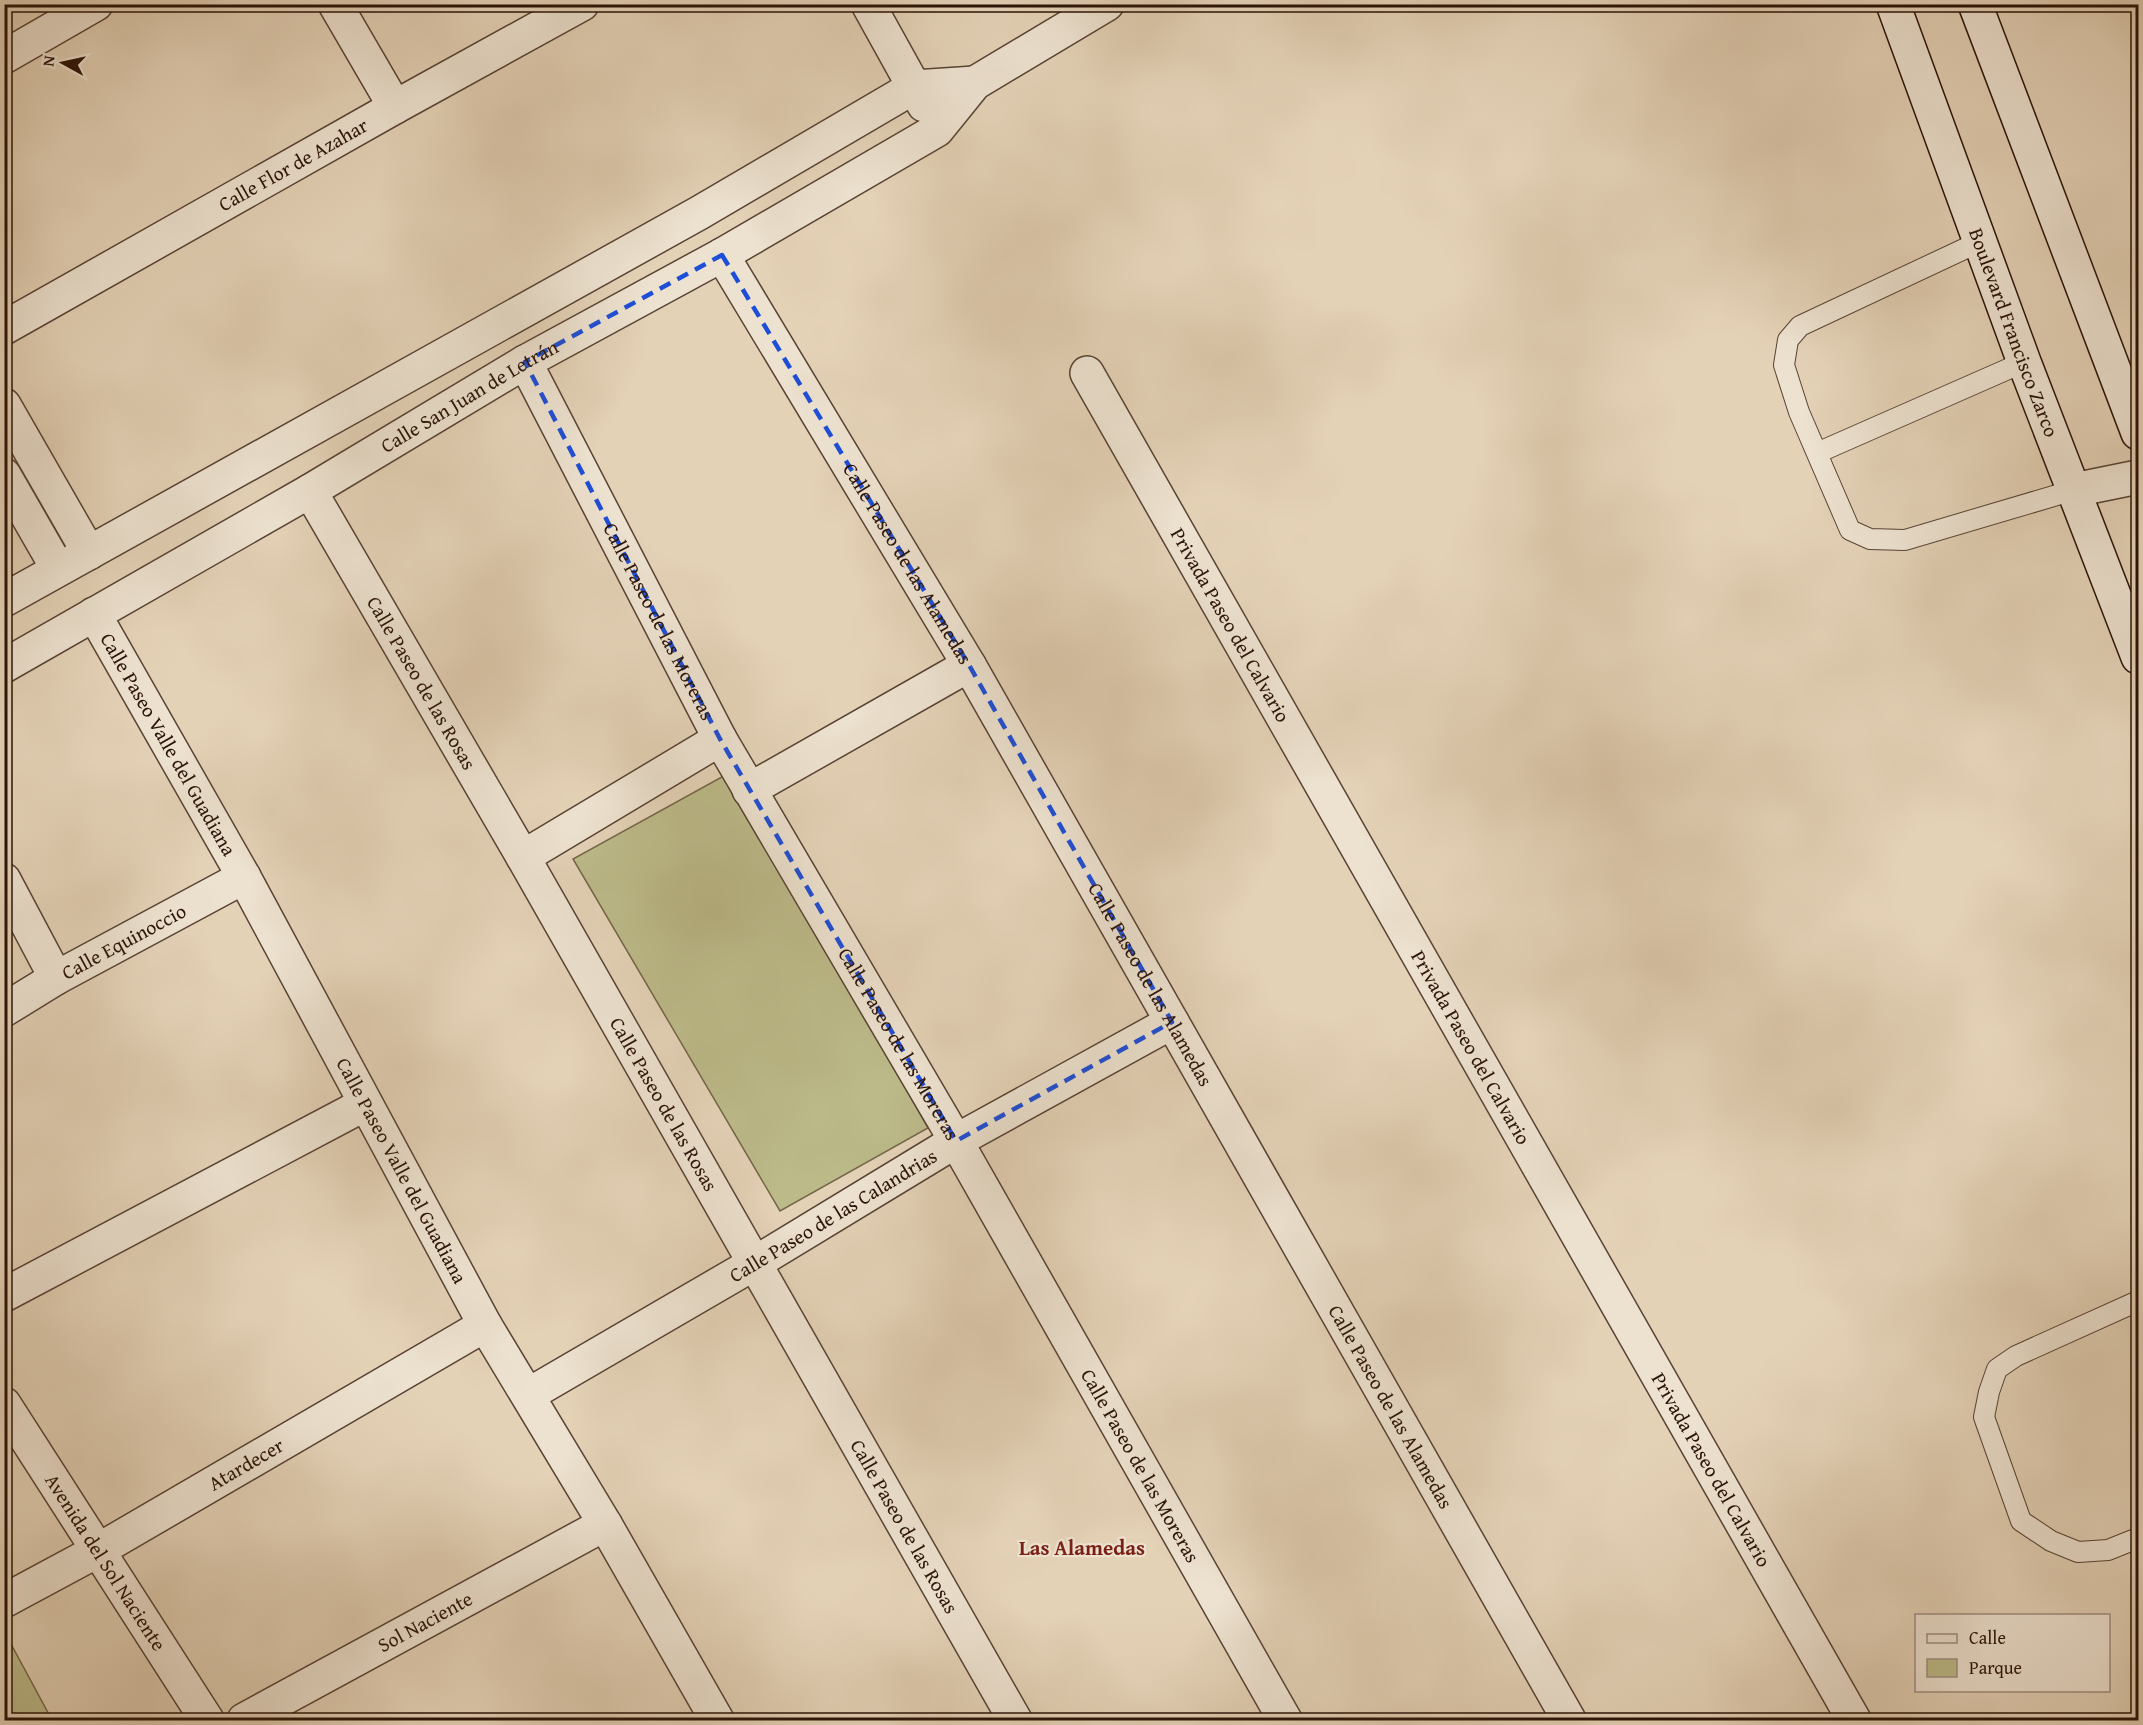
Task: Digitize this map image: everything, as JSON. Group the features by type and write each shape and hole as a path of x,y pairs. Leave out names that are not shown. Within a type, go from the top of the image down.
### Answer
{"street":[{"path":"4,57 96,4"},
{"path":"335,4 395,107"},
{"name":"Calle Flor de Azahar","path":"4,328 582,4"},
{"path":"868,4 937,130 975,83 1107,4"},
{"name":"Boulevard Francisco Zarco","path":"1893,4 2024,362 2139,657"},
{"path":"1975,4 2139,433"},
{"path":"4,600 288,444 699,213 914,87 975,83"},
{"name":"Calle San Juan de Letrán","path":"4,666 310,491 525,362 722,255 937,130"},
{"name":"Calle Paseo de las Alamedas","path":"722,255 969,665 1569,1720"},
{"name":"Calle Paseo de las Moreras","path":"525,362 720,739 956,1141 1285,1720"},
{"name":"Privada Paseo del Calvario","path":"1087,373 1851,1719"},
{"path":"4,405 90,553"},
{"path":"4,476 58,569"},
{"path":"2074,490 2139,477"},
{"name":"Calle Paseo de las Rosas","path":"310,491 523,858 1015,1720"},
{"name":"Calle Paseo Valle del Guadiana","path":"94,614 244,877 484,1325 605,1524 717,1720"},
{"path":"749,790 969,665"},
{"path":"523,858 720,739"},
{"name":"Calle Equinoccio","path":"4,1010 56,978 244,877"},
{"path":"4,880 56,978"},
{"name":"Calle Paseo de las Calandrias","path":"528,1395 755,1263 956,1141 1172,1022"},
{"path":"4,1295 365,1104"},
{"name":"Atardecer","path":"4,1601 97,1551 484,1325"},
{"name":"Avenida del Sol Naciente","path":"4,1404 207,1720"},
{"name":"Sol Naciente","path":"244,1720 605,1524"}],"lane":[{"path":"1979,242 1800,327 1788,340 1784,365 1799,412 1850,530 1870,539 1905,540 2074,490"},
{"path":"1816,453 2024,362"},
{"path":"2139,1301 2016,1356 1997,1369 1989,1392 1984,1418 2021,1521 2051,1541 2078,1552 2108,1550 2139,1538"}],"highlighted area":[{"path":"722,255 969,665 1172,1022 956,1141 720,739 525,362"}],"green space":[{"path":"729,773 928,1128 780,1211 573,859"},
{"path":"5,1633 52,1720 5,1720"}],"district":[{"name":"Las Alamedas","path":"1082,1548"}]}
